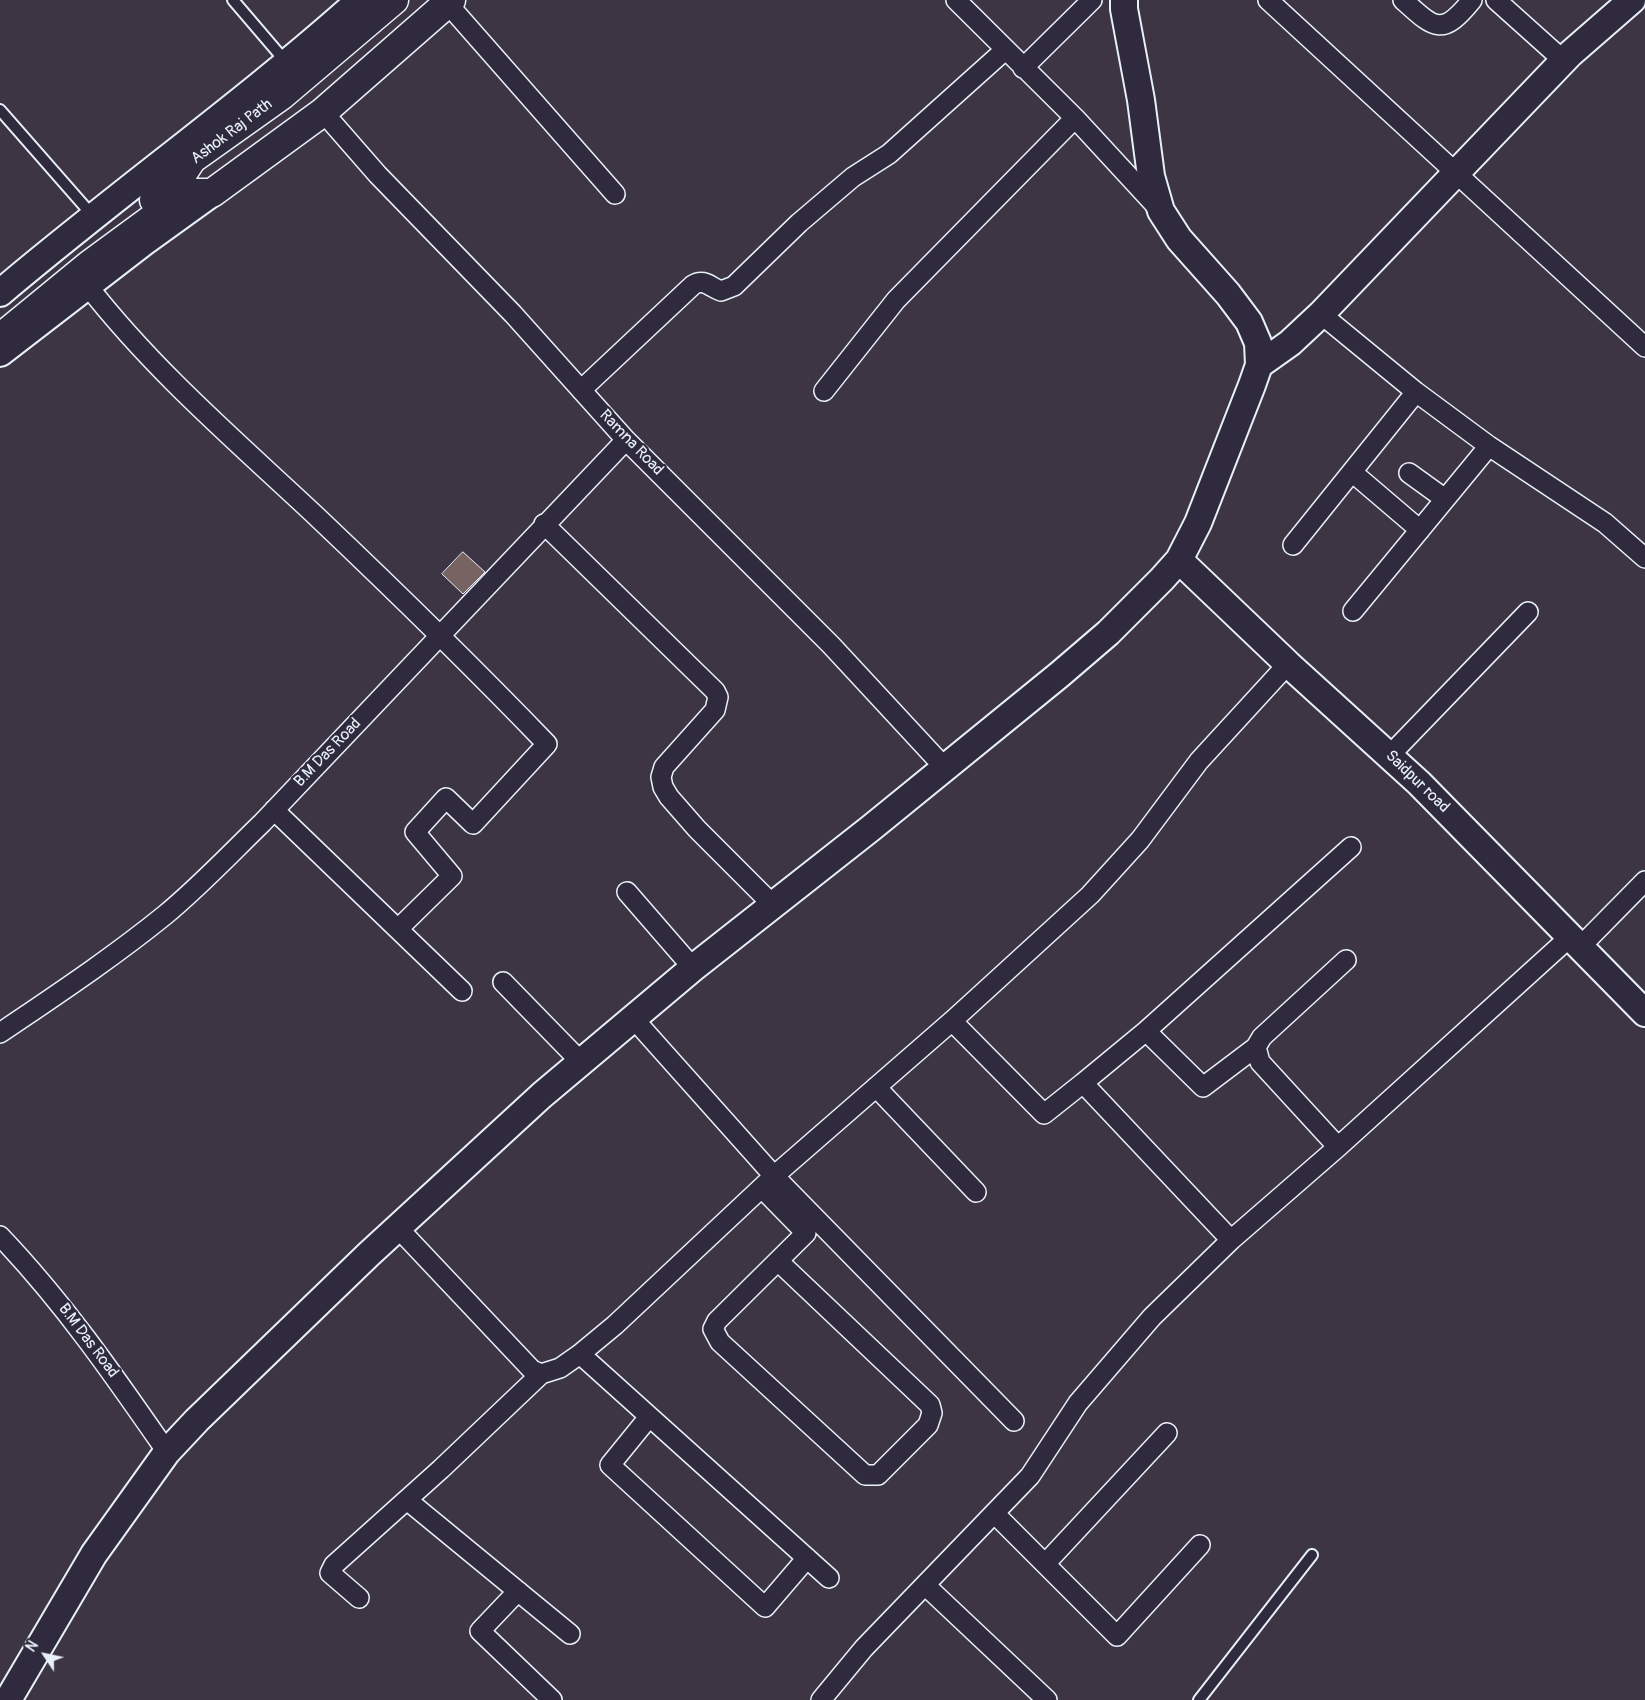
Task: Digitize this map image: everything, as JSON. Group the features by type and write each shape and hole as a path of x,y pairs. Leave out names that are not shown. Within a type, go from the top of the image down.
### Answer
{"main road":[{"path":"0,292 286,62 360,0"},
{"name":"Ashok Raj Path","path":"0,318 177,182 192,159 282,95 394,0"},
{"path":"8,1700 94,1554 167,1452 203,1415 398,1228 581,1062 693,968 774,906 945,768 1108,633 1179,560 1198,523 1259,365 1258,343 1249,322 1228,294 1179,239 1161,211 1151,176 1141,100 1124,9 1124,0"},
{"path":"1259,365 1290,343 1321,314 1564,61 1632,0"},
{"path":"0,353 87,285 323,112 449,2"},
{"path":"0,338 89,265 187,193 212,193"},
{"name":"Saidpur road","path":"1179,560 1288,664 1390,755 1576,941 1645,1013"}],"street":[{"path":"956,0 1075,118 1161,211"},
{"path":"1023,68 1092,0"},
{"path":"1268,0 1645,347"},
{"path":"1402,0 1424,19 1438,26 1449,24 1472,0"},
{"path":"1496,0 1564,61"},
{"path":"449,2 615,194"},
{"path":"581,390 693,285 698,282 705,283 721,291 734,286 806,218 853,177 889,154 1005,50"},
{"name":"Ramna Road","path":"323,112 378,175 460,258 626,440 830,645 945,768"},
{"path":"824,391 896,300 1075,118"},
{"path":"87,285 130,338 177,388 441,634 546,744 472,824 446,798 415,832 452,876 398,929"},
{"path":"1321,314 1416,392 1488,446 1605,523 1645,558"},
{"path":"1293,544 1416,392"},
{"name":"B.M Das Road","path":"0,1033 79,980 166,914 274,810 544,524 626,440"},
{"path":"1354,611 1488,446"},
{"path":"1352,472 1420,530"},
{"path":"1409,473 1445,499"},
{"path":"544,524 715,691 718,697 715,710 664,767 661,777 663,787 668,797 697,829 774,906"},
{"path":"1390,755 1528,612"},
{"path":"359,1598 330,1573 334,1565 407,1500 540,1374 560,1368 580,1354 661,1283 768,1182 952,1021 1090,895 1140,840 1199,761 1288,664"},
{"path":"274,810 462,991"},
{"path":"952,1021 1044,1114 1146,1030 1351,847"},
{"path":"821,1700 864,1648 1030,1476 1084,1396 1152,1317 1231,1240 1645,881"},
{"path":"627,892 693,968"},
{"path":"1146,1030 1203,1086 1256,1046 1262,1036 1346,960"},
{"path":"503,982 581,1062"},
{"path":"633,1018 768,1182 806,1233 717,1321 713,1329 720,1342 865,1475 878,1475 928,1425 932,1414 930,1405 778,1261"},
{"path":"1256,1046 1260,1062 1338,1147"},
{"path":"1083,1083 1231,1240"},
{"path":"876,1087 976,1192"},
{"path":"768,1182 1014,1421"},
{"path":"398,1228 504,1342 532,1370 540,1374"},
{"name":"B.M Das Road","path":"0,1236 54,1295 103,1360 167,1452"},
{"path":"580,1354 830,1578"},
{"path":"649,1417 610,1464 765,1607 807,1558"},
{"path":"1046,1564 1167,1433"},
{"path":"407,1500 570,1634"},
{"path":"995,1514 1117,1636 1200,1545"},
{"path":"925,1585 1047,1700"},
{"path":"518,1591 480,1631 552,1700"},
{"path":"0,1696 4,1700"}],"lane":[{"path":"233,0 286,62"},
{"path":"0,110 93,216"},
{"path":"1199,1700 1312,1555"}],"building":[{"path":"463,552 485,572 463,594 442,574"}]}
